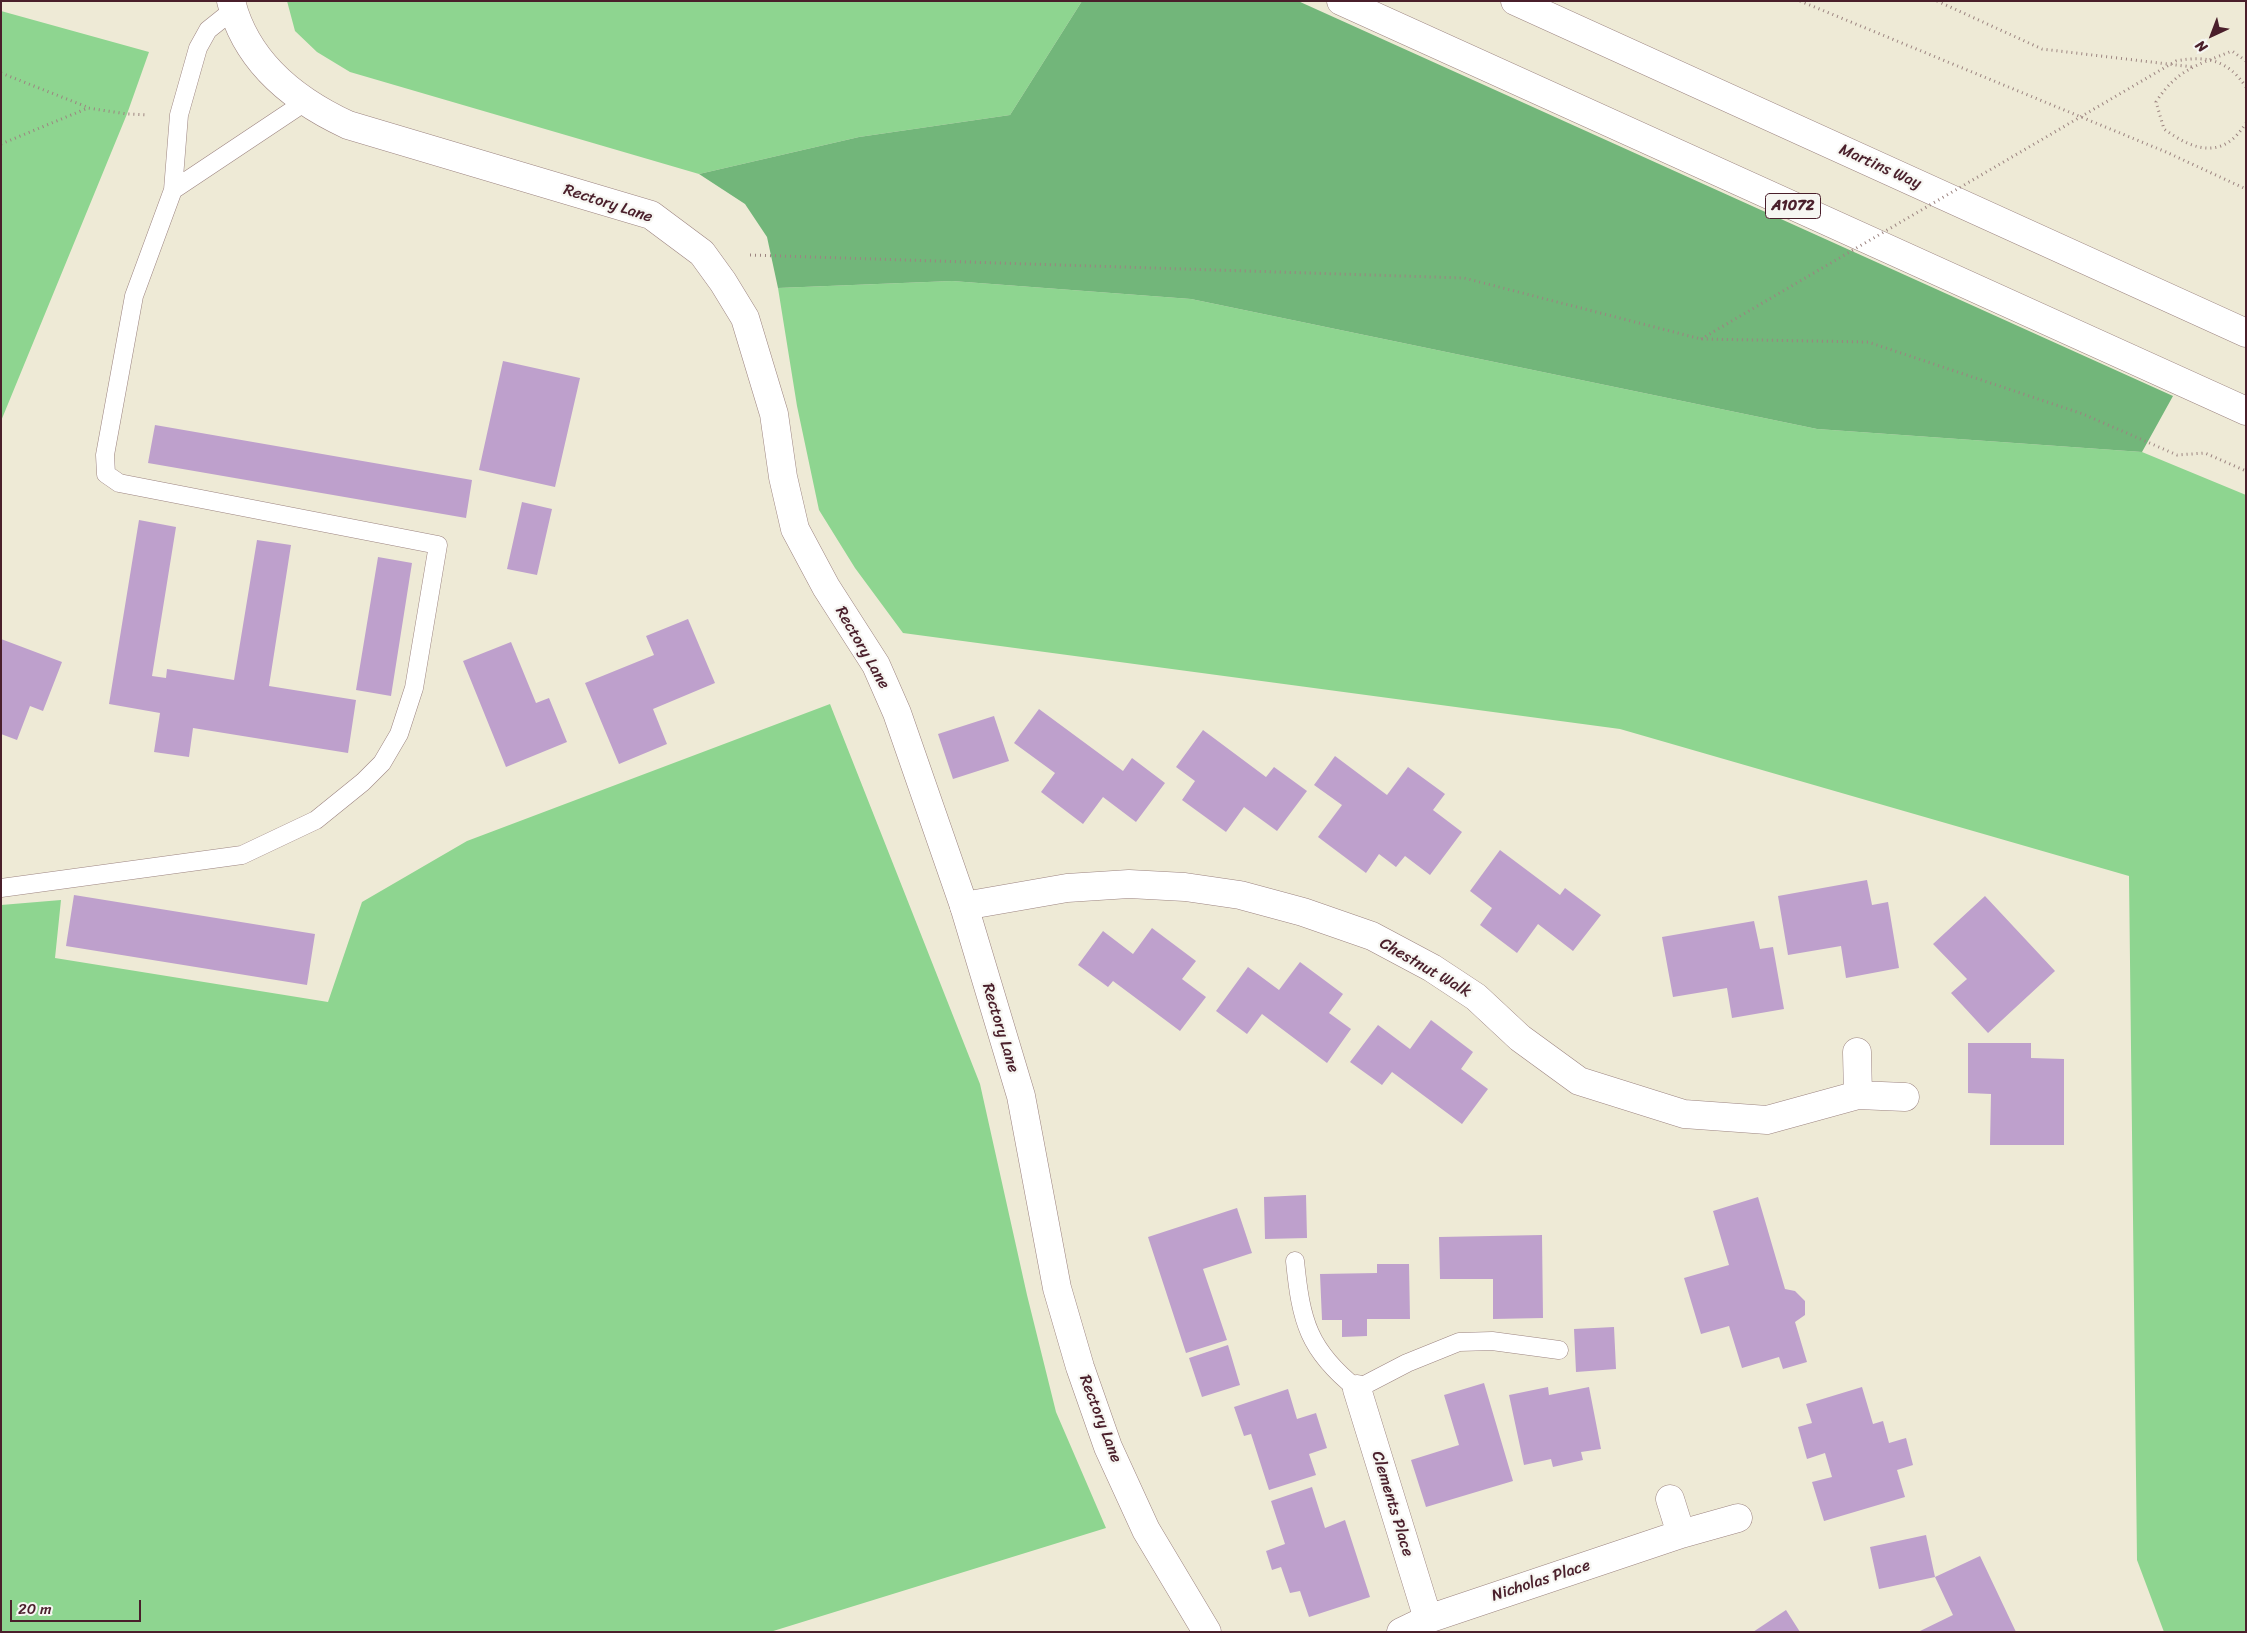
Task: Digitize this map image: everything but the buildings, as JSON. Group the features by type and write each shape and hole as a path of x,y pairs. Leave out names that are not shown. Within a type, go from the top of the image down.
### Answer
{"street":[{"name":"A1072","path":"1341,1 2246,411"},
{"name":"Martins Way","path":"1515,1 2246,333"},
{"name":"Rectory Lane","path":"232,6 248,42 266,69 283,87 305,102 348,125 651,215 702,253 746,318 774,414 783,477 795,528 826,587 876,665 913,756 964,906 1021,1096 1058,1288 1080,1367 1108,1447 1146,1530 1207,1632"},
{"name":"Chestnut Walk","path":"964,906 1067,888 1129,884 1185,887 1240,895 1303,912 1372,936 1432,968 1476,997 1520,1038 1579,1081 1684,1114 1766,1120 1858,1095 1905,1097"},
{"path":"1858,1052 1858,1095"},
{"name":"Clements Place","path":"1357,1389 1428,1619"},
{"path":"1670,1498 1681,1534"},
{"name":"Nicholas Place","path":"1401,1632 1428,1619 1681,1534 1738,1518"}],"lane":[{"path":"1,888 242,855 285,836 316,820 363,782 382,763 398,734 414,688 438,545 119,483 106,474 105,455 134,296 173,190 179,115 198,48 208,30 232,6"},
{"path":"173,190 305,102"},
{"path":"1294,1261 1298,1295 1305,1324 1317,1349 1334,1371 1357,1389 1407,1363 1459,1342 1492,1341 1560,1350"}],"path":[{"path":"1800,1 2166,152 2246,189"},
{"path":"1936,1 2042,49 2193,67"},
{"path":"2246,62 2232,51 2193,67 2171,80 2156,102 2164,129 2193,147 2209,149 2224,145 2235,137 2246,123"},
{"path":"1701,339 2176,60 2196,57 2220,62 2238,74 2246,86"},
{"path":"1,73 88,108 127,114 179,115"},
{"path":"1,144 88,108"},
{"path":"2241,187 2246,183"},
{"path":"702,253 1464,278 1701,339 1868,342 2083,414 2177,455 2205,453 2246,471"}],"green space":[{"path":"287,1 1082,1 1010,115 859,137 699,174 350,72 317,52 295,31"},
{"path":"1082,1 1298,1 2173,396 2142,452 1817,429 1191,299 952,281 778,288 767,237 745,204 699,174 859,137 1010,115"},
{"path":"1,11 149,52 127,114 1,421"},
{"path":"952,281 1191,299 1817,429 2142,452 2246,495 2246,1632 2164,1632 2137,1560 2129,876 1620,729 903,633 855,568 819,510 797,406 778,288"},
{"path":"830,704 980,1084 1027,1295 1056,1412 1106,1528 770,1632 1,1632 1,905 61,900 55,958 328,1002 362,902 467,841"}]}
